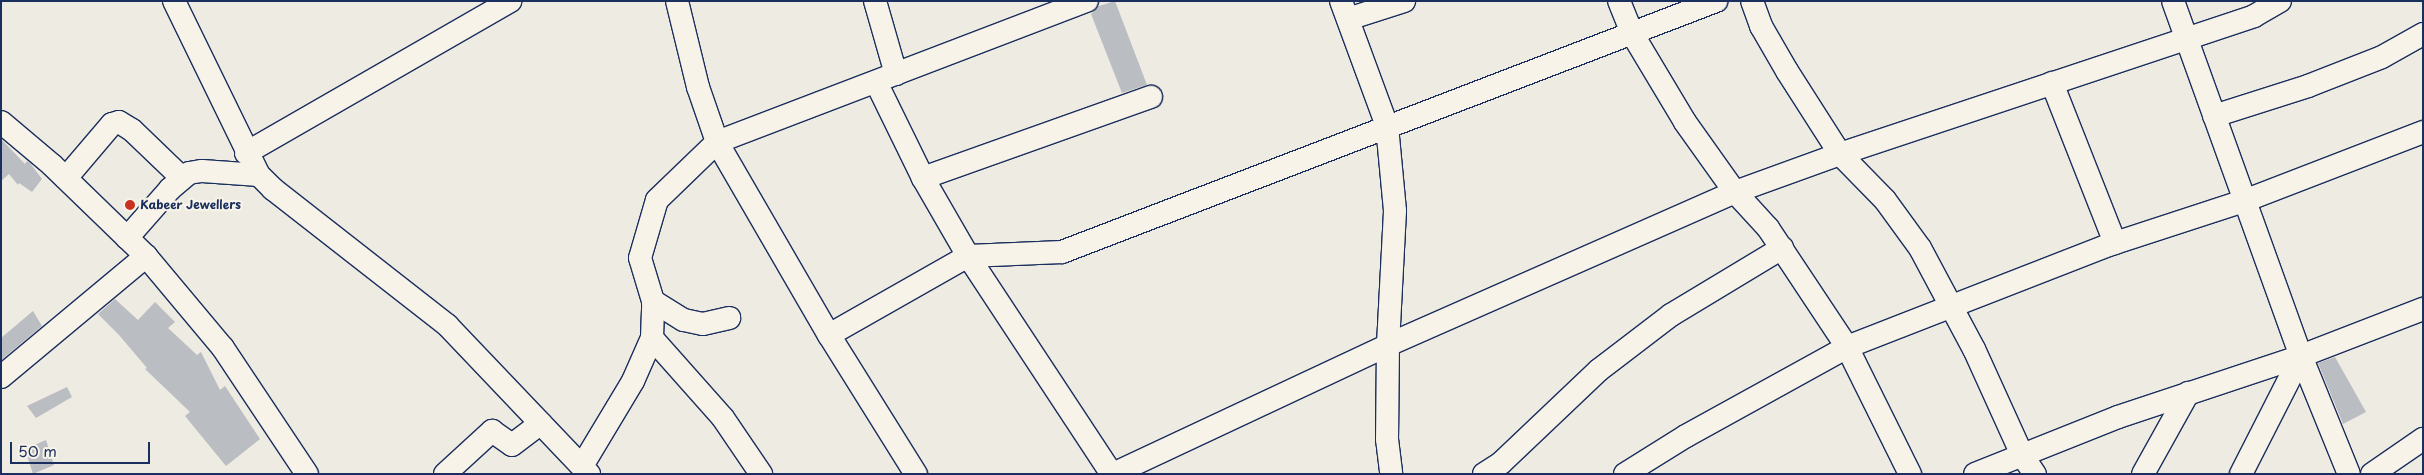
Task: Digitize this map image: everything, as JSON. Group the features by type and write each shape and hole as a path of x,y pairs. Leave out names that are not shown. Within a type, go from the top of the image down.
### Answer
{"street":[{"path":"174,1 258,175 273,189 447,325 586,470 652,338 654,301 640,258 657,200 717,142 1087,1"},
{"path":"246,153 510,1"},
{"path":"678,1 698,87 717,142 829,335 916,474"},
{"path":"875,1 886,78 923,178 968,256 1113,474 1388,346 1735,192 1840,154 2254,16 2280,1"},
{"path":"1391,474 1387,439 1388,346 1395,211 1387,126 1344,10 1404,1"},
{"path":"1619,1 1634,35 1685,122 1735,192 1768,228 1847,347 1910,474"},
{"path":"829,335 968,256 1062,252 1387,126 1634,35 1716,1"},
{"path":"1752,1 1761,26 1840,154 1885,200 1920,248 1974,349 2022,455 2036,474"},
{"path":"2173,1 2301,356 2349,474"},
{"path":"2214,116 2308,86 2382,57 2423,34"},
{"path":"2052,83 2115,243"},
{"path":"923,178 1151,97"},
{"path":"1,122 66,178 146,256 223,348 306,474"},
{"path":"66,178 112,124 119,122 132,130 182,177"},
{"path":"1625,474 1686,436 1847,347 2115,243 2244,201 2423,132"},
{"path":"128,238 182,177 189,173 202,171 258,175"},
{"path":"1484,474 1501,463 1600,370 1671,315 1782,248"},
{"path":"1,377 146,256"},
{"path":"654,301 684,320 703,324 729,318"},
{"path":"1976,474 2118,417 2301,356 2423,309"},
{"path":"652,338 723,418 761,474"},
{"path":"2241,474 2301,356"},
{"path":"2143,474 2188,393"},
{"path":"445,474 492,431 512,445 541,424"},
{"path":"2372,474 2423,439"}],"building":[{"path":"1115,1 1147,85 1122,93 1091,14 1099,6"},
{"path":"1,139 25,164 27,161 30,163 42,179 32,192 19,183 18,185 9,174 1,181"},
{"path":"115,299 138,320 155,302 175,322 168,328 197,355 201,352 220,390 225,386 260,439 226,466 185,416 190,412 145,369 147,368 119,335 98,314"},
{"path":"33,311 42,326 1,360 1,338"},
{"path":"2335,357 2366,412 2343,424 2318,363"},
{"path":"67,387 72,397 36,418 27,406"},
{"path":"46,440 54,465 33,474 25,449"}],"place":[{"name":"Kabeer Jewellers","path":"130,205"}]}
